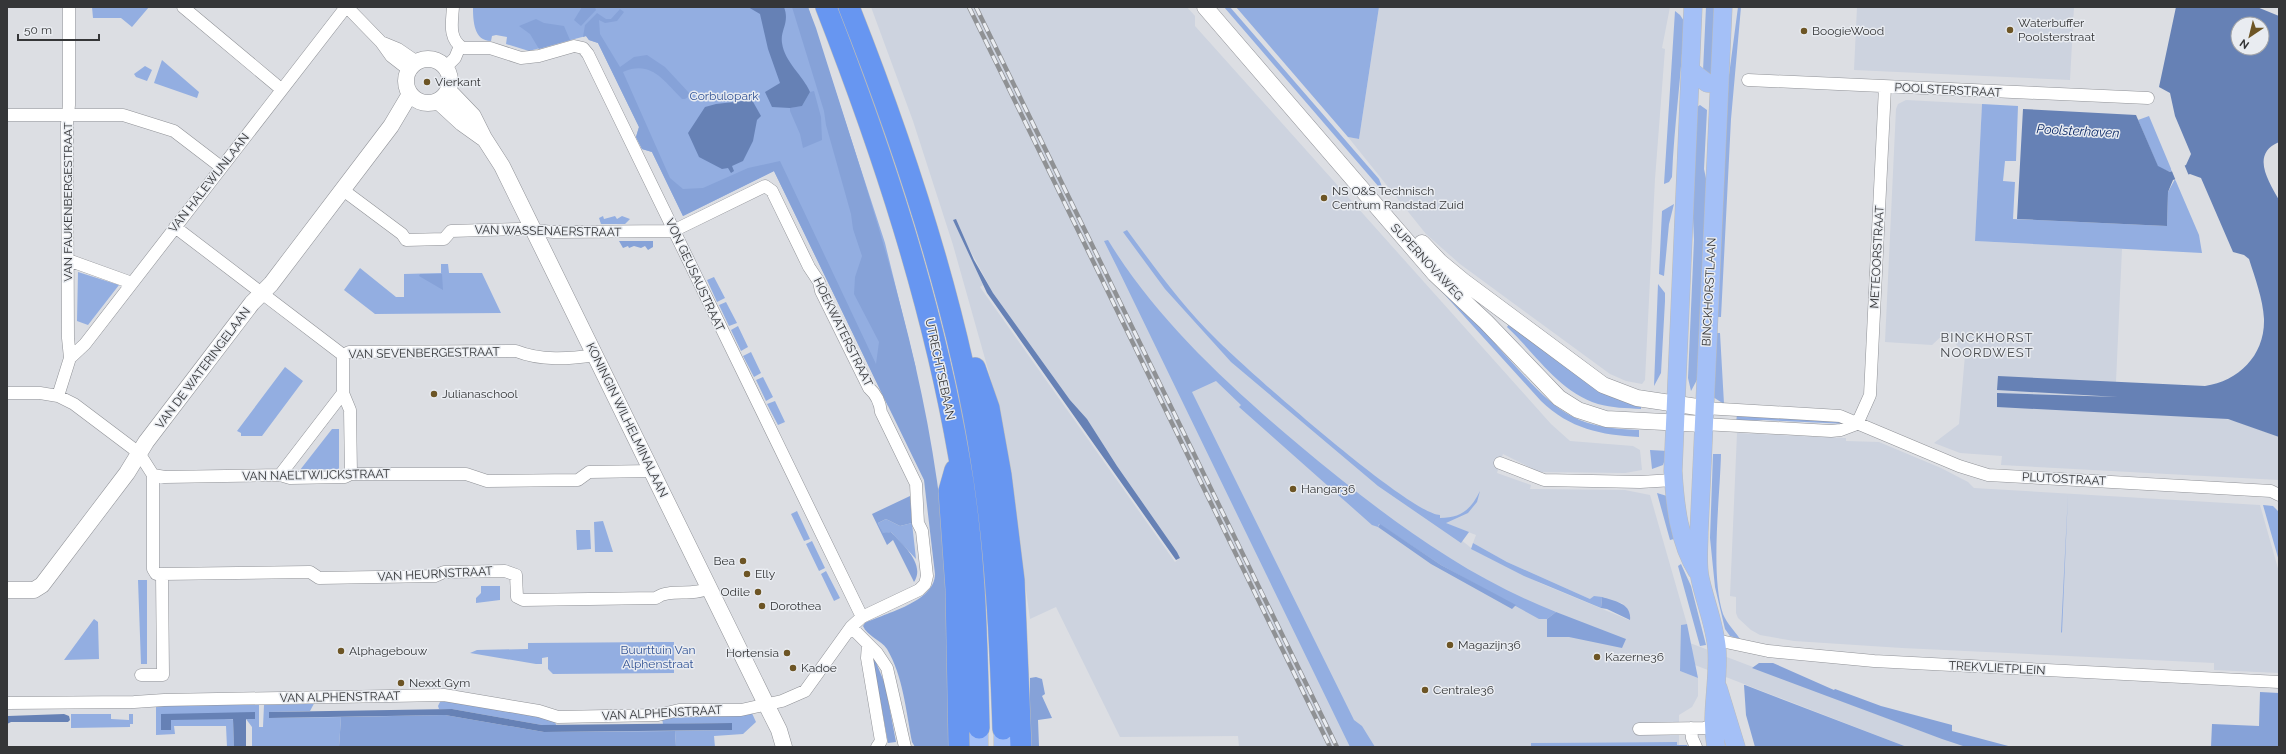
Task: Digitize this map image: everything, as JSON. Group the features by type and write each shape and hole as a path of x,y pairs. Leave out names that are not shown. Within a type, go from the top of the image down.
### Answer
{"highway":[{"name":"UTRECHTSEBAAN","path":"826,7 880,152 905,231 930,322 959,459 974,583 979,738"},
{"name":"UTRECHTSEBAAN","path":"849,7 892,124 941,277 972,406 988,502 999,619 1003,738"},
{"path":"941,277 989,408 1001,475 1014,580 1021,747"},
{"path":"959,459 948,491 956,589 959,747"}],"main road":[{"name":"BINCKHORSTLAAN","path":"1693,7 1688,96 1674,480 1683,540 1688,556 1700,577"},
{"name":"BINCKHORSTLAAN","path":"1716,747 1721,725 1717,683 1716,640 1700,577 1699,532 1723,7"},
{"path":"1690,70 1707,83 1719,84"},
{"path":"1688,96 1708,98 1717,123"},
{"name":"BINCKHORSTLAAN","path":"1721,725 1736,747"}],"street":[{"name":"VAN FAUKENBERGESTRAAT","path":"58,396 70,358 68,338 69,7"},
{"path":"183,7 281,89"},
{"path":"346,7 381,42 398,49 413,66"},
{"name":"VAN HALEWIJNLAAN","path":"70,358 85,344 346,7"},
{"path":"443,66 455,58 460,46 454,40 451,29 453,7"},
{"name":"SUPERNOVAWEG","path":"1205,7 1431,269 1486,322 1550,391 1572,407 1596,417 1617,421 1675,424 1704,416"},
{"name":"SUPERNOVAWEG","path":"1218,7 1440,262 1519,324 1603,385 1625,395 1676,404 1704,416"},
{"name":"VON GEUSAUSTRAAT","path":"460,46 466,49 490,48 521,58 539,56 574,46 583,48 603,83 673,231 862,617"},
{"path":"426,59 443,66 450,79 443,95 426,103 415,98 406,82 413,66 426,59"},
{"name":"POOLSTERSTRAAT","path":"1748,80 2148,98"},
{"name":"METEOORSTRAAT","path":"1858,424 1870,395 1885,87"},
{"name":"KONINGIN WILHELMINALAAN","path":"443,95 473,116 484,138 502,166 779,730 784,747"},
{"name":"VAN DE WATERINGELAAN","path":"7,590 34,590 42,585 127,473 139,453 252,303 271,284 391,126 415,98"},
{"path":"7,115 123,115 174,131 221,167"},
{"name":"VAN WASSENAERSTRAAT","path":"343,190 406,240 444,239 451,231 673,231 765,186"},
{"name":"HOEKWATERSTRAAT","path":"765,186 772,190 809,267 820,282 821,291 869,388 875,394 880,404 881,412 916,484 918,523 922,531 927,576"},
{"name":"VAN SEVENBERGESTRAAT","path":"175,228 343,355 349,352 516,351 533,358 577,358 595,355"},
{"path":"68,260 132,283"},
{"path":"343,355 343,393 350,410 351,474"},
{"path":"7,393 40,393 58,396 74,404 139,453 153,475 153,570 156,574 162,574 163,675 141,675"},
{"path":"280,475 343,393"},
{"path":"1704,416 1831,431 1841,430 1858,424"},
{"name":"PLUTOSTRAAT","path":"1858,424 1889,435 1963,467 1988,475 2271,491 2279,495"},
{"path":"1500,463 1544,480 1640,482 1674,480"},
{"name":"VAN NAELTWIJCKSTRAAT","path":"153,475 165,477 280,475 290,478 345,477 351,474 466,474 487,481 578,480 588,472 652,471"},
{"name":"VAN HEURNSTRAAT","path":"162,574 310,572 319,578 435,576 444,572 505,571 516,575 517,597 523,600 656,598 662,594 699,593 710,588"},
{"name":"VAN ALPHENSTRAAT","path":"7,703 134,702 154,700 444,695 539,711 558,717 658,715 679,710 741,710 782,701 805,691 851,627 862,617 919,590 925,584 927,576"},
{"path":"851,627 882,658 887,668 905,747"},
{"name":"TREKVLIETPLEIN","path":"1716,640 1768,651 1874,661 2279,682"},
{"path":"868,644 867,658 879,744"},
{"name":"KONINGIN WILHELMINALAAN","path":"766,704 777,747"},
{"path":"1639,729 1691,728 1721,725"},
{"path":"1691,728 1692,738 1696,747"}],"shaded area":[{"path":"582,7 595,7 596,10 581,26 574,20"},
{"path":"792,7 808,7 816,28 886,253 915,366 927,423 941,514 948,614 950,747 915,747 912,742 900,682 892,659 887,649 868,633 863,626 865,623 908,605 918,599 927,592 933,584 935,574 924,480 774,171 683,216 652,152 642,149 636,137 639,127 598,43 589,40 586,36 583,37 585,25 597,13 606,19 611,19 620,9 624,12 617,21 605,23 599,20 600,34 620,67 634,57 647,55 665,67 691,95 685,99 682,99 662,79 649,70 641,68 623,72 670,178 683,189 703,188 748,168 780,161 876,364 879,342 854,294 855,277 862,256 853,229 851,214 826,125 824,111"},
{"path":"871,7 1187,7 1195,16 1195,26 1551,424 1570,441 1633,446 1640,450 1642,470 1625,473 1539,472 1503,454 1497,473 1531,485 1530,489 1625,490 1650,495 1687,624 1681,625 1682,640 1918,730 1968,747 1907,747 1682,660 1680,671 1698,678 1698,696 1692,707 1679,715 1679,745 1677,745 1677,742 1645,742 1532,743 1531,747 1239,747 1238,736 1120,737 1056,607 1030,619 1005,440 991,380 953,245 913,121","holes":["954,220 993,293 1070,400 1087,419 1117,466 1177,552 1180,558 1175,562 980,287 983,285","1441,519 1445,523 1476,535 1473,543 1507,562 1590,599 1622,603 1630,613 1629,620 1542,584 1475,551 1460,539"]},
{"path":"1379,7 1670,7 1662,48 1665,49 1655,179 1645,380 1642,384 1626,381 1610,374 1460,264 1426,234 1348,137 1359,139"},
{"path":"1857,7 2074,7 2070,80 1854,70"},
{"path":"536,19 544,23 564,26 570,40 539,49 530,34 519,26"},
{"path":"814,91 821,117 822,140 803,148 800,134 790,108 802,106 810,92"},
{"path":"1906,100 1982,104 1975,241 2122,249 2116,382 2120,398 2236,421 2279,437 2279,480 2001,465 2002,456 1960,453 1934,443 1959,424 1965,355 1946,332 1932,345 1885,342 1896,109 1898,104"},
{"path":"619,241 653,241 653,247 648,250 645,246 641,248 634,246 629,248 628,246 623,248"},
{"path":"420,274 442,274 443,290 419,276"},
{"path":"1737,433 1846,438 1846,441 1879,442 1941,468 1968,482 1974,488 2260,505 2279,572 2279,673 2214,670 2214,663 1902,648 1794,641 1760,635 1751,630 1738,618 1736,613 1736,597 1730,596"},
{"path":"910,496 912,523 900,526 886,519 878,523 883,533 891,532 906,548 915,561 917,575 914,582 893,540 887,545 872,514"},
{"path":"1380,524 1441,565 1516,605 1512,609 1431,564 1378,527"},
{"path":"1602,597 1625,606 1630,614 1630,620 1607,609 1601,608"},
{"path":"1556,612 1626,639 1622,648 1569,637 1547,637 1547,619"},
{"path":"873,660 875,660 885,684 896,742 888,743"},
{"path":"1759,663 1773,663 1834,690 1835,689 1881,706 1952,725 1952,731 2012,747 1966,747 1752,668"},
{"path":"1036,677 1042,679 1045,694 1042,696 1052,718 1038,720 1039,746 1050,747 1030,747 1030,678"},
{"path":"1744,685 1907,747 1755,747 1746,715"},
{"path":"2260,692 2279,693 2279,747 2211,747 2212,724 2259,726"},
{"path":"445,715 544,732 675,731 676,747 339,747 341,717"}],"green space":[{"path":"92,7 149,7 132,27 121,18 93,18"},
{"name":"Corbulopark","path":"473,7 808,7 885,243 916,369 888,406 774,171 683,216 652,152 642,149 636,137 639,127 598,43 589,40 586,36 529,51 506,44 507,37 496,35 492,36 491,41 485,40 478,34 474,24"},
{"path":"1196,7 1201,7 1481,324 1498,347 1545,397 1558,408 1584,422 1618,429 1639,430 1639,437 1587,429 1563,418 1541,401 1415,262"},
{"path":"1224,7 1230,7 1379,179 1385,194"},
{"path":"1236,7 1379,7 1359,139 1348,137"},
{"path":"1706,7 1718,7 1712,75 1703,71"},
{"path":"1738,7 1741,7 1731,119 1721,317 1717,317 1724,113"},
{"path":"1675,11 1684,21 1683,40 1672,177 1669,182 1664,184"},
{"path":"162,60 199,92 197,98 154,83"},
{"path":"145,66 152,70 147,81 136,77 134,74"},
{"path":"1982,104 2018,106 2016,161 2005,161 2003,181 2015,182 2013,219 2167,226 2168,192 2175,179 2199,235 2202,253 1975,241"},
{"path":"1700,105 1707,110 1704,169 1708,188 1698,378 1691,391 1688,378 1694,240 1692,196 1697,107"},
{"path":"2149,116 2172,171 2170,172 2158,167 2138,120"},
{"path":"1674,204 1669,224 1664,276 1659,274 1662,211"},
{"path":"603,216 604,219 615,216 617,219 622,216 630,219 625,224 601,224 599,218"},
{"path":"1127,230 1181,301 1217,340 1292,408 1363,467 1423,508 1440,515 1440,518 1448,518 1465,511 1473,503 1480,491 1477,502 1468,513 1446,523 1469,532 1461,543 1378,486 1231,362 1165,289 1123,232"},
{"path":"1108,240 1148,297 1195,350 1246,399 1329,470 1389,517 1453,560 1520,597 1556,612 1547,619 1539,619 1441,565 1379,524 1378,527 1372,525 1239,407 1241,405 1216,381 1192,392 1354,720 1362,726 1375,747 1350,747 1104,241"},
{"path":"441,264 448,264 449,273 482,273 501,313 375,314 344,290 360,268 396,297 404,297 404,274 441,273"},
{"path":"78,272 119,285 88,325 77,321"},
{"path":"714,277 725,298 717,302 707,280"},
{"path":"1658,284 1665,293 1665,301 1661,373 1654,386"},
{"path":"726,302 737,323 729,326 719,305"},
{"path":"1509,324 1641,405 1641,409 1598,404 1571,390 1548,371 1507,327"},
{"path":"738,326 748,347 741,351 731,330"},
{"path":"1716,333 1720,333 1724,404 1713,397"},
{"path":"751,352 761,373 754,377 743,356"},
{"path":"285,367 303,381 262,436 241,436 241,433 237,431"},
{"path":"763,377 773,397 766,401 756,380"},
{"path":"775,401 785,422 778,425 767,404"},
{"path":"1737,415 1849,421 1848,424 1763,420 1736,422"},
{"path":"332,429 339,429 339,469 300,470"},
{"path":"1650,450 1668,451 1663,465 1652,469"},
{"path":"1713,454 1721,454 1716,558 1719,598 1725,618 1740,639 1730,636 1725,629 1715,587 1710,538"},
{"path":"1657,493 1667,496 1671,505 1674,539 1670,540"},
{"path":"2068,494 2062,633 2061,632"},
{"path":"2263,505 2273,506 2278,511 2279,561"},
{"path":"797,511 810,539 804,541 791,514"},
{"path":"886,519 900,526 912,523 916,559 891,532 883,534 878,523"},
{"path":"603,521 613,552 595,552 594,522"},
{"path":"576,530 590,530 591,549 577,550"},
{"path":"812,541 825,568 819,571 806,544"},
{"path":"1473,543 1507,562 1590,599 1594,596 1602,597 1601,608 1524,576 1471,549"},
{"path":"1681,564 1691,586 1706,645 1700,646 1678,566"},
{"path":"826,571 840,598 834,601 821,574"},
{"path":"138,580 147,580 147,664 141,664"},
{"path":"481,586 500,586 500,600 476,603 476,598 481,593"},
{"path":"94,619 98,622 99,659 64,660"},
{"path":"1687,624 1698,678 1680,671 1681,625"},
{"name":"Buurttuin Van Alphenstraat","path":"674,642 674,673 553,674 548,669 548,657 542,658 542,664 536,664 470,653 477,650 528,649 528,643"},
{"path":"442,698 555,720 556,725 542,725 452,709 439,709 438,706"},
{"path":"316,700 310,711 269,712 269,718 341,717 339,747 252,747 252,727 246,719 233,720 234,747 227,747 226,726 174,726 175,734 156,735 156,705 259,705 259,727 263,727 264,705 305,704 305,701"},
{"path":"751,711 756,722 743,734 714,736 715,747 676,747 675,731 731,730 732,723 663,724 662,718 740,716"},
{"path":"71,714 111,714 111,719 129,720 129,714 133,714 133,724 130,724 130,727 71,728"},
{"path":"1677,742 1677,745 1687,745 1688,747 1531,747 1531,743"}],"water":[{"path":"748,7 784,7 786,18 782,34 782,43 784,50 790,63 810,92 802,106 790,108 772,107 765,92 780,83 768,49 760,14"},
{"name":"Poolsterhaven","path":"2176,7 2257,7 2279,16 2279,142 2270,147 2265,154 2264,169 2279,200 2279,437 2228,419 1997,407 1997,393 2118,397 1997,390 1998,376 2205,386 2217,383 2239,372 2255,355 2263,332 2264,319 2256,281 2249,259 2244,255 2233,252 2201,178 2190,174 2173,180 2168,192 2167,226 2017,219 2023,109 2136,115 2158,166 2170,172 2186,165 2191,154 2175,116 2170,93 2159,87"},
{"path":"752,100 761,116 757,120 753,141 743,161 732,166 734,171 731,173 728,168 722,169 699,157 688,133 705,107 716,104"},
{"path":"956,219 974,260 993,293 1070,400 1087,419 1117,466 1180,558 1176,560 987,293 953,220"},
{"path":"452,709 542,725 732,723 732,730 544,732 445,715 269,718 269,712"},
{"path":"255,712 255,719 246,719 246,747 234,747 233,719 171,720 171,730 161,730 161,714"},
{"path":"64,714 69,716 70,720 68,722 11,722 7,724 8,716"}],"pier":[{"path":"2184,164 2189,176 2176,181 2171,169"}],"railway":[{"path":"969,7 1330,747"},
{"path":"976,7 1337,747"}],"place":[{"name":"Waterbuffer Poolsterstraat","path":"2010,30"},
{"name":"BoogieWood","path":"1804,31"},
{"name":"Vierkant","path":"427,82"},
{"name":"NS O&S Technisch Centrum Randstad Zuid","path":"1324,198"},
{"name":"Julianaschool","path":"434,394"},
{"name":"Hangar36","path":"1293,489"},
{"name":"Bea","path":"743,561"},
{"name":"Elly","path":"747,574"},
{"name":"Odile","path":"758,592"},
{"name":"Dorothea","path":"762,606"},
{"name":"Magazijn36","path":"1450,645"},
{"name":"Alphagebouw","path":"341,651"},
{"name":"Hortensia","path":"787,653"},
{"name":"Kazerne36","path":"1597,657"},
{"name":"Kadoe","path":"793,668"},
{"name":"Nexxt Gym","path":"401,683"},
{"name":"Centrale36","path":"1425,690"}],"district":[{"name":"BINCKHORST NOORDWEST","path":"1987,344"}]}
